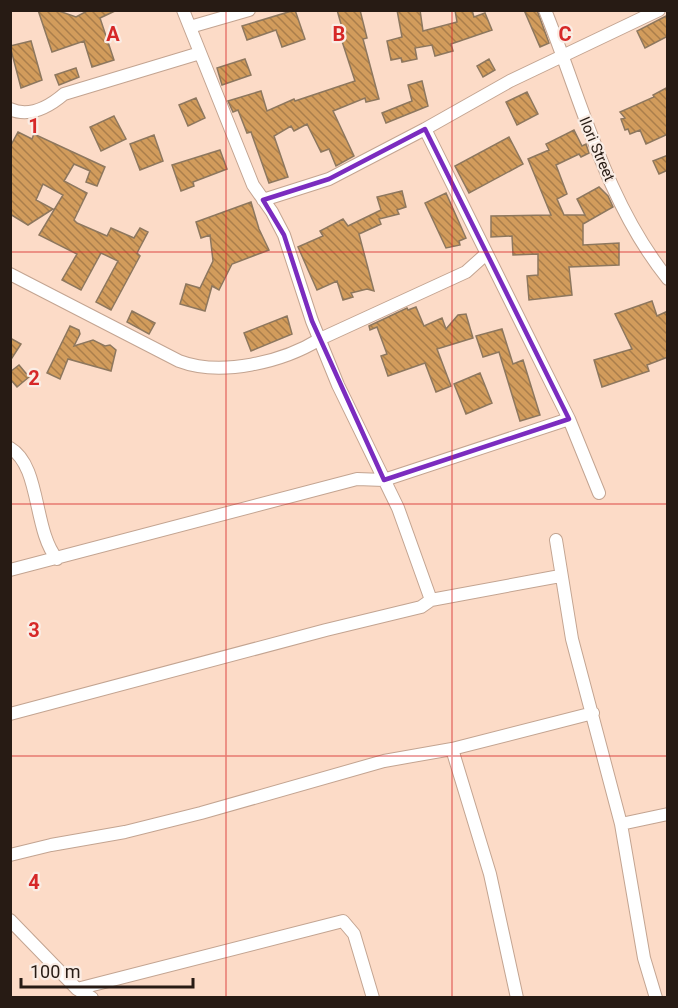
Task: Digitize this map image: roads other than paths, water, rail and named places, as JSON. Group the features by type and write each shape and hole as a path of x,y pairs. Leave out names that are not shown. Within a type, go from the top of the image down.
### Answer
{"street":[{"path":"183,10 253,185 284,235 301,292 320,339 398,508 431,600"},
{"path":"190,27 249,10"},
{"name":"Ilori Street","path":"545,10 564,57 583,118 598,153 643,242 668,279"},
{"path":"263,200 329,179 425,129 479,97 658,10"},
{"path":"10,109 16,112 38,110 50,106 64,94 200,53"},
{"path":"425,129 569,419 599,493"},
{"path":"10,274 194,366 246,364 301,351 320,339 466,272 486,254"},
{"path":"10,570 357,479 384,480 569,419"},
{"path":"10,448 18,453 26,465 46,546 57,559"},
{"path":"556,540 572,639 621,824 644,958 656,998"},
{"path":"37,564 46,546"},
{"path":"10,714 421,607 431,600 560,576"},
{"path":"10,855 201,813 384,761 452,749 593,713"},
{"path":"452,749 490,874 517,998"},
{"path":"621,824 668,814"},
{"path":"10,920 77,988 92,998"},
{"path":"77,988 343,921 354,934 373,998"}]}
